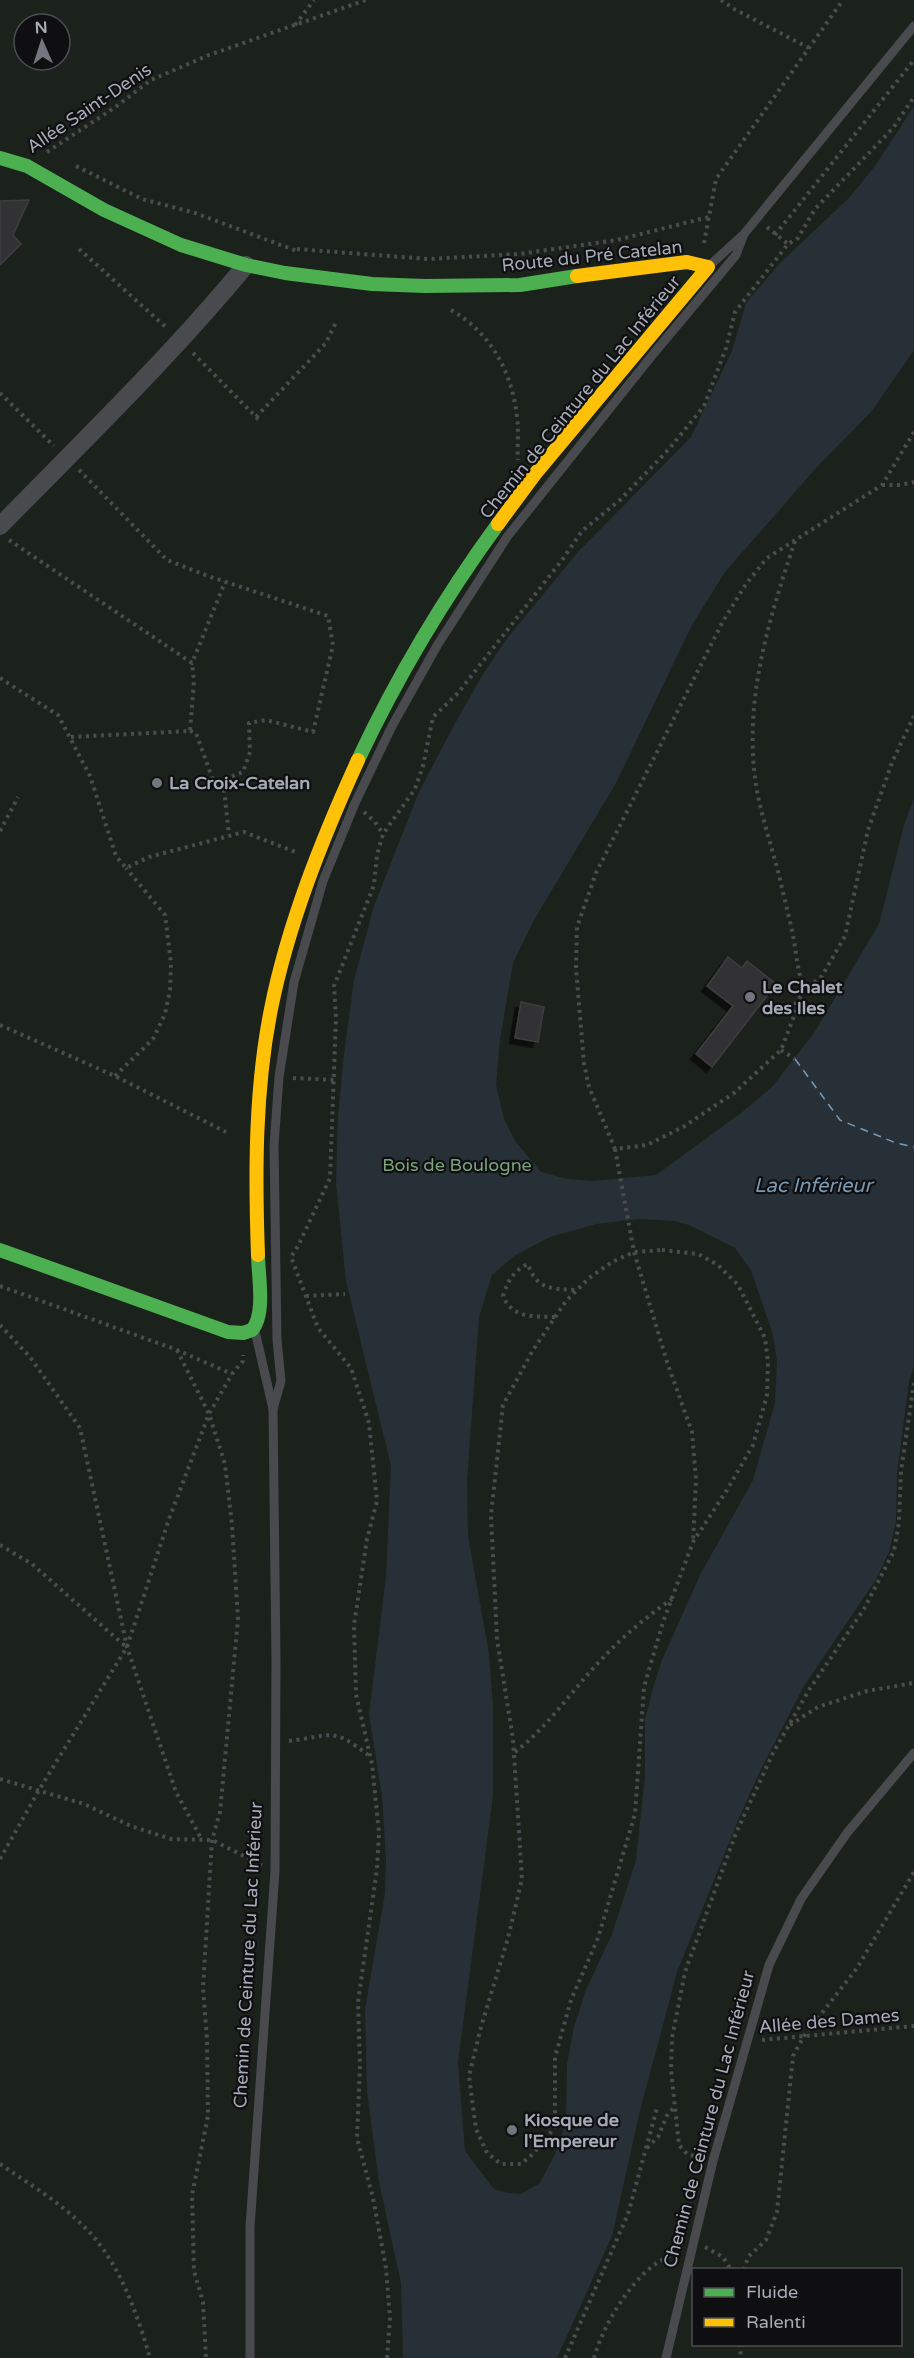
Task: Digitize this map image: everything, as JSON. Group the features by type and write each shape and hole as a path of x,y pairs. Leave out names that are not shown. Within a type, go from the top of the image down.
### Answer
{"street":[{"name":"Route du Pré Catelan","path":"0,158 27,166 104,210 181,245 246,265 294,275 372,284 509,285 687,262 708,267"},
{"path":"0,526 214,304 246,265"},
{"name":"Chemin de Ceinture du Lac Inférieur","path":"254,1329 258,1324 260,1308 256,1168 261,1077 268,1023 280,970 320,849 343,793 403,671 456,586 520,494 708,267"},
{"path":"0,1250 138,1298 217,1329 242,1334 254,1329"}],"lane":[{"name":"Chemin de Ceinture du Lac Inférieur","path":"708,267 744,234 914,26"},
{"name":"Chemin de Ceinture du Lac Inférieur","path":"273,1409 281,1381 274,1145 279,1077 294,982 323,880 355,803 409,695 438,644 507,537 654,353 736,255 744,234"},
{"name":"Chemin de Ceinture du Lac Inférieur","path":"250,2358 250,2227 274,1871 275,1743 273,1409 254,1329"},
{"name":"Chemin de Ceinture du Lac Inférieur","path":"666,2358 713,2161 769,1965 801,1899 847,1833 914,1753"}],"path":[{"path":"295,26 314,0"},
{"name":"Allée Saint-Denis","path":"55,156 45,151 114,108 151,80 209,55 366,0"},
{"path":"721,0 810,48"},
{"path":"704,244 716,179 843,0"},
{"path":"775,235 914,60"},
{"path":"387,2358 390,2318 386,2268 373,2198 357,2138 360,2065 358,2002 377,1869 379,1833 372,1764 368,1756 356,1694 354,1625 367,1539 377,1501 369,1423 351,1368 318,1328 291,1257 330,1178 336,1017 334,986 374,885 377,855 383,834 415,789 423,766 433,717 458,693 582,531 621,500 669,449 704,406 723,358 735,312 788,244 798,238 815,209 893,128 914,97"},
{"path":"73,164 142,199 195,213 297,249 428,259 519,254 617,240 709,217"},
{"path":"757,218 788,244"},
{"path":"294,275 297,249"},
{"path":"451,310 469,321 490,343 507,373 517,417 519,463"},
{"path":"256,417 326,343 337,320"},
{"path":"0,393 167,560 328,616 333,645 313,732 266,720 249,723 250,752 243,772 214,783 196,733 190,731 71,737"},
{"path":"693,1542 696,1480 692,1432 667,1362 634,1252 615,1149 590,1087 584,1064 576,968 577,927 596,873 722,623 746,584 767,558 882,484 914,432"},
{"path":"882,484 900,485 914,482"},
{"path":"0,534 192,663"},
{"path":"795,541 773,605 758,670 751,732 757,791 794,940 798,975 805,990"},
{"path":"190,731 194,681 192,663 225,582"},
{"path":"0,678 58,716 90,776 116,856 165,915 171,963 170,990 165,1014 153,1039 115,1076"},
{"path":"615,1149 647,1145 684,1127 734,1093 781,1050 793,1019 796,1003 805,990 822,976 845,936 868,831 893,760 914,716"},
{"path":"223,780 229,836"},
{"path":"0,831 18,798"},
{"path":"126,868 149,857 244,832 298,853"},
{"path":"0,1025 115,1076 226,1132"},
{"path":"781,1050 795,1059"},
{"path":"279,1077 334,1080"},
{"path":"662,1250 698,1254 718,1265 738,1285 765,1338 768,1362 767,1395 753,1445 693,1542 672,1598 644,1687 635,1814 598,1938 571,2000 555,2057 555,2127 533,2154 521,2164 501,2164 487,2153 476,2129 469,2076 522,1880 514,1753 497,1639 491,1515 495,1462 503,1405 533,1350 577,1290 589,1278 612,1262 634,1252 662,1250"},
{"path":"556,1317 521,1314 508,1307 503,1296 507,1282 519,1268 528,1264 531,1275 543,1286 577,1290"},
{"path":"0,1286 177,1350 232,1374"},
{"path":"306,1296 345,1294"},
{"path":"0,1325 30,1357 80,1428 127,1647 176,1792 202,1839"},
{"path":"177,1350 209,1414 225,1464 232,1525 238,1619 220,1812 212,1840 203,1988 207,2039 208,2116 192,2204 194,2271 203,2302 206,2358"},
{"path":"0,1859 39,1790 127,1647 169,1519 209,1414 232,1374 243,1361"},
{"path":"713,2161 687,2154 679,2145 671,2070 672,2037 685,1972 736,1833 773,1753 809,1690 864,1609 894,1551 899,1522 901,1472 914,1383"},
{"path":"0,1545 32,1564 127,1647"},
{"path":"514,1753 561,1707 600,1660 645,1618 672,1598"},
{"path":"789,1725 818,1707 867,1691 914,1683"},
{"path":"275,1743 311,1739 324,1734 337,1735 350,1741 368,1756"},
{"path":"0,1779 84,1804 131,1826 171,1839 212,1840 274,1871"},
{"path":"745,2268 748,2258 766,2240 777,2212 793,2056 804,2036 857,1968 914,1872"},
{"name":"Allée des Dames","path":"746,2042 914,2026"},
{"path":"565,2358 628,2214 657,2108"},
{"path":"646,2148 658,2137 668,2113 675,2108"},
{"path":"0,2164 80,2222 105,2253 121,2280 137,2315 150,2358"},
{"path":"594,2358 598,2342 618,2304 652,2266 694,2241 723,2257 730,2268"}],"green space":[{"name":"Bois de Boulogne","path":"0,0 914,0 914,2358 0,2358"}],"water":[{"name":"Lac Inférieur","path":"914,106 914,350 871,412 817,467 725,572 692,625 616,783 534,920 513,963 500,1039 496,1085 504,1119 515,1141 541,1172 567,1179 593,1181 656,1175 741,1113 772,1087 814,1033 879,924 904,825 914,798 914,1366 909,1382 897,1473 896,1521 889,1552 875,1581 804,1686 761,1769 739,1818 677,1972 640,2111 612,2236 557,2358 403,2358 401,2283 379,2182 367,2092 365,2010 385,1893 386,1858 382,1796 369,1714 386,1577 391,1466 346,1281 336,1183 338,1117 354,980 374,906 418,794 482,676 505,641 578,552 691,437 732,351 746,303 780,263 849,198 875,166","holes":["639,1219 675,1221 689,1225 735,1248 751,1270 773,1335 777,1361 775,1403 753,1480 700,1575 662,1660 653,1688 645,1720 645,1775 636,1860 612,1934 586,1990 574,2027 567,2064 566,2123 555,2154 540,2183 521,2194 508,2193 494,2189 465,2151 458,2062 493,1796 493,1706 489,1654 468,1536 467,1481 479,1317 492,1275 514,1256 550,1237 596,1224"]}],"building":[{"path":"29,200 13,235 21,244 0,265 0,201"},
{"path":"728,957 742,968 747,961 776,984 712,1067 696,1054 733,1006 707,986"},
{"path":"521,1002 544,1007 538,1042 515,1038"}],"ferry route":[{"path":"795,1059 840,1120 896,1143 914,1147"}],"traffic: fast":[{"path":"0,158 27,166 104,210 181,245 246,265 285,273 372,284 425,286 520,285 577,276"},
{"path":"358,760 422,639 498,524"},
{"path":"0,1250 228,1332 243,1333 252,1330 259,1314 258,1255"}],"traffic: slow":[{"path":"498,524 535,474 708,267 687,262 577,276"},
{"path":"258,1255 257,1131 262,1070 271,1009 287,945 307,882 358,760"}],"place":[{"name":"La Croix-Catelan","path":"157,783"},
{"name":"Le Chalet des Iles","path":"750,997"},
{"name":"Kiosque de l'Empereur","path":"512,2130"}]}
